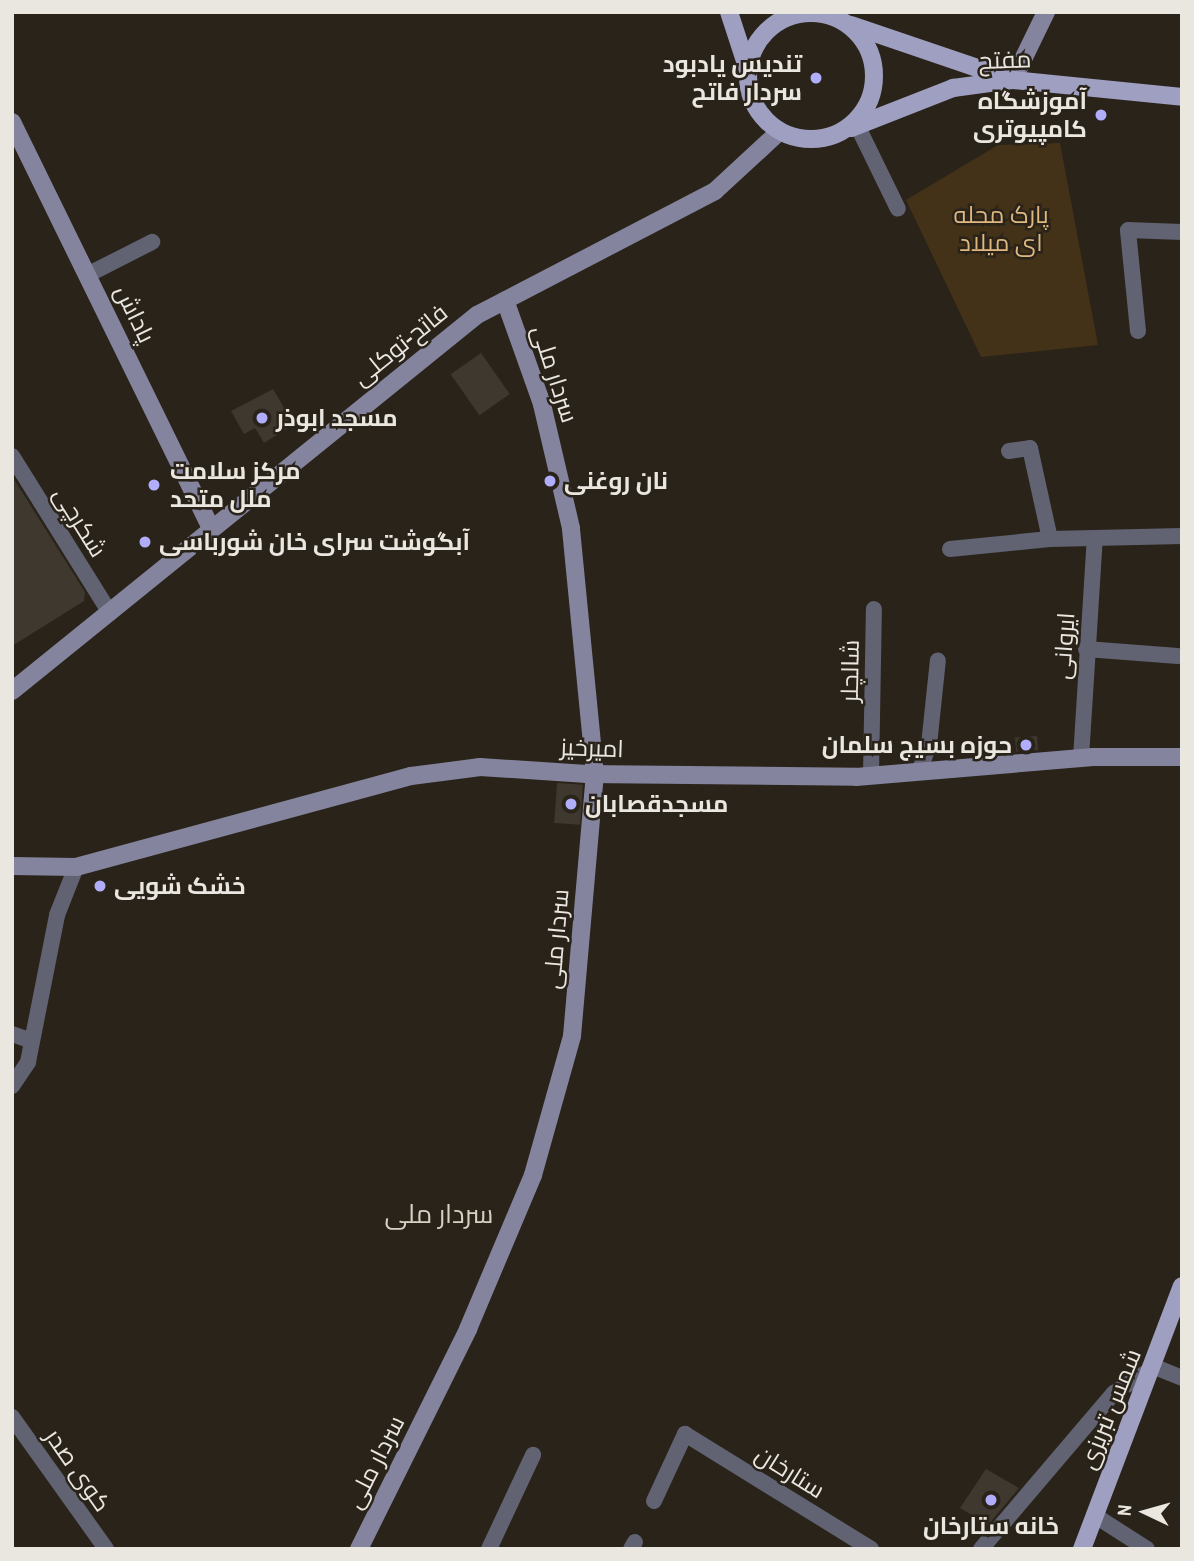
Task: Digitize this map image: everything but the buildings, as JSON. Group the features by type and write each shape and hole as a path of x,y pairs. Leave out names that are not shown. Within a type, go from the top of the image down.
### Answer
{"main road":[{"path":"729,12 748,71 755,106 779,132 819,140 839,134 857,121 875,81 873,59 847,24"},
{"path":"748,71 763,34 778,22 816,13 1013,80"},
{"name":"مفتح","path":"839,134 953,88 1013,80 1182,97"},
{"name":"شمس تبریزی","path":"1082,1549 1155,1367 1182,1286"}],"street":[{"path":"1013,80 1046,12"},
{"name":"پاداش","path":"12,122 89,274 211,529"},
{"path":"857,125 898,209"},
{"name":"فاتح-توکلی","path":"12,691 477,315 715,191 779,132"},
{"path":"1138,331 1128,230 1182,232"},
{"path":"89,274 152,242"},
{"name":"سردار ملی","path":"359,1549 468,1329 533,1175 572,1036 595,774 571,528 542,404 505,300"},
{"path":"1009,451 1030,448 1050,538"},
{"name":"شکرچی","path":"12,456 110,613"},
{"path":"950,549 1050,538 1182,536"},
{"name":"ایروانی","path":"1081,758 1095,538"},
{"name":"شالچلر","path":"871,775 874,610"},
{"path":"1086,649 1178,656"},
{"path":"919,772 929,745 937,660"},
{"name":"امیرخیز","path":"12,866 76,867 411,776 480,767 595,774 871,775 1081,758 1182,757"},
{"path":"12,1086 28,1062 57,915 76,867"},
{"path":"12,1034 32,1041"},
{"path":"981,1549 1114,1393 1155,1367 1182,1378"},
{"name":"کوی صدر","path":"12,1417 106,1549"},
{"name":"ستارخان","path":"654,1500 685,1434 871,1549"},
{"path":"489,1549 533,1455"},
{"path":"1094,1515 1147,1549"}],"green space":[{"name":"پارک محله ای میلاد","path":"1060,143 1098,345 981,357 906,200 998,145"}],"place":[{"name":"تندیس یادبود سردار فاتح","path":"816,78"},
{"name":"آموزشگاه کامپیوتری","path":"1101,115"},
{"name":"مسجد ابوذر","path":"262,418"},
{"name":"نان روغنی","path":"550,481"},
{"name":"مرکز سلامت ملل متحد","path":"154,485"},
{"name":"آبگوشت سرای خان شورباسی","path":"145,542"},
{"name":"حوزه بسیج سلمان","path":"1026,745"},
{"name":"مسجدقصابان","path":"571,804"},
{"name":"خشک شویی","path":"100,886"},
{"name":"خانه ستارخان","path":"991,1500"}],"district":[{"name":"سردار ملی","path":"439,1214"}]}
